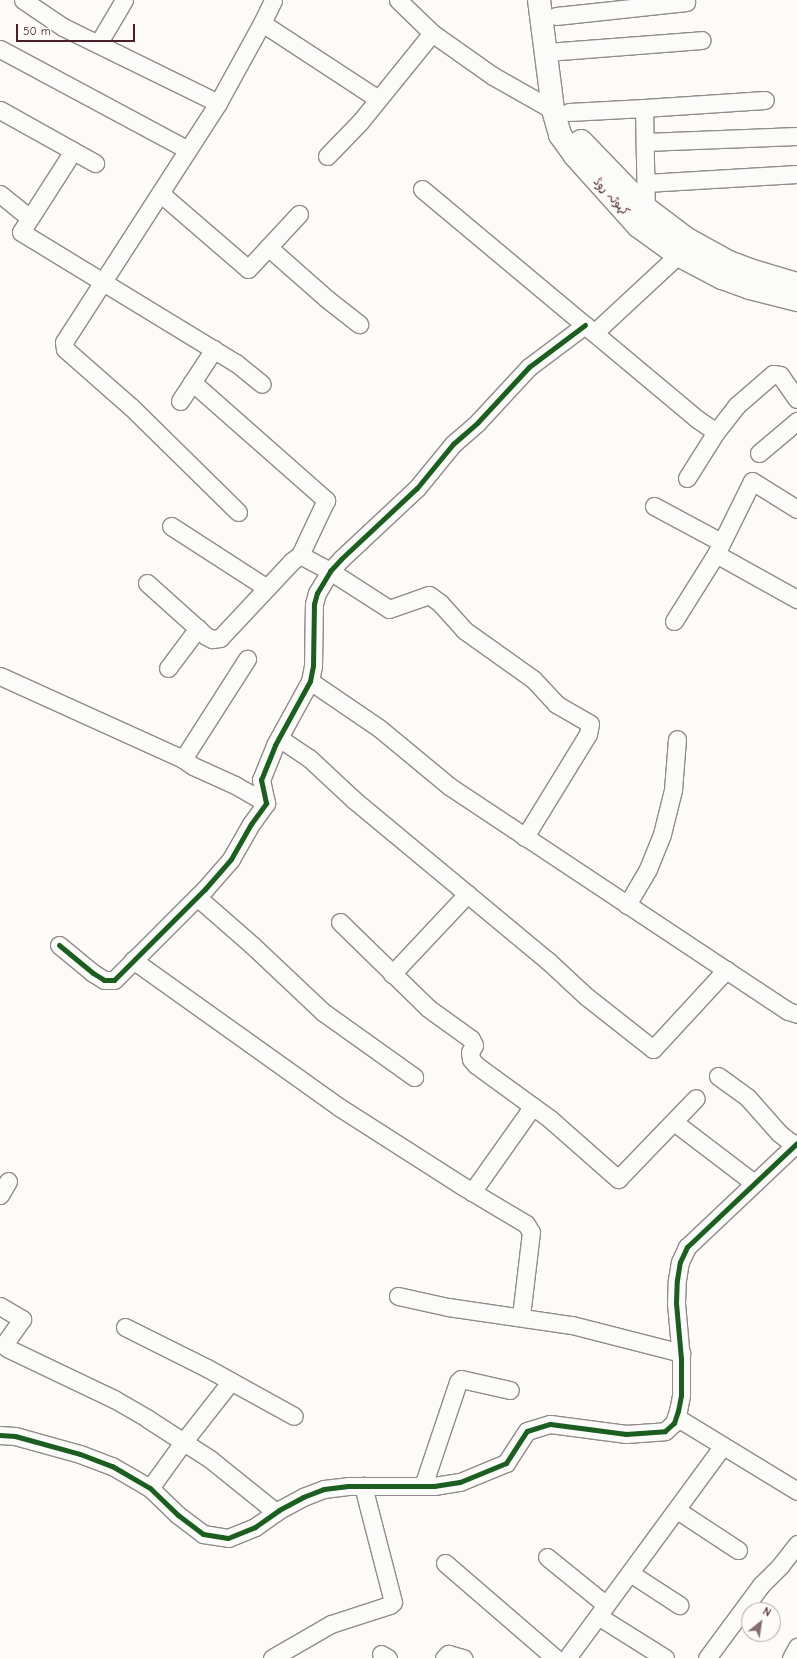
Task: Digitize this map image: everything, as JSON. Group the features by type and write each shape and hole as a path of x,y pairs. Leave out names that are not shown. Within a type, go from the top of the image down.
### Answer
{"main road":[{"name":"کہوٹہ روڈ","path":"539,0 554,52"},
{"name":"کہوٹہ روڈ","path":"555,8 554,52 561,111 560,135 575,156 638,226 678,255 722,278 750,288 797,300"},
{"name":"کہوٹہ روڈ","path":"561,111 588,149 646,208 664,223 705,250 750,270 797,284"}],"street":[{"path":"23,0 63,27 218,103"},
{"path":"98,44 124,0"},
{"path":"238,512 131,406 65,349 64,342 218,103 273,0"},
{"path":"398,0 432,33 493,76 561,111 644,108 764,100"},
{"path":"555,8 686,2"},
{"path":"262,23 378,99"},
{"path":"327,156 360,122 432,33"},
{"path":"554,52 702,40"},
{"path":"0,49 188,150"},
{"path":"644,108 646,208"},
{"path":"0,110 95,164"},
{"path":"645,142 797,136"},
{"path":"73,151 21,232 214,349 236,363 262,384"},
{"path":"646,183 797,174"},
{"path":"422,189 697,420 716,432"},
{"path":"160,193 248,269 299,214"},
{"path":"0,194 30,218"},
{"path":"268,247 327,299 359,324"},
{"path":"59,944 93,973 104,980 114,980 197,897 231,859 251,824 266,803 261,780 279,738 310,681 313,666 314,604 317,593 330,571 417,488 453,444 478,422 529,367 590,329 678,255"},
{"path":"180,401 214,349"},
{"path":"687,478 716,432 736,406 773,374 780,375 797,399"},
{"path":"147,583 212,639 220,638 292,561 300,555 326,500 192,382"},
{"path":"759,453 797,422"},
{"path":"674,621 719,548 752,482 797,509"},
{"path":"654,506 797,599"},
{"path":"171,526 267,588"},
{"path":"300,555 330,571 389,609 429,595 440,603 464,630 533,678 556,704 590,724 588,734 525,837"},
{"path":"168,668 198,628"},
{"path":"183,759 246,659"},
{"path":"0,676 183,759 194,766 235,785 266,803"},
{"path":"310,681 379,728 449,786 788,1011 797,1014"},
{"path":"279,738 308,758 354,800 547,960 587,997 653,1049 726,970"},
{"path":"627,905 648,869 662,834 672,790 677,739"},
{"path":"392,974 467,894"},
{"path":"197,897 252,945 323,1012 414,1077"},
{"path":"340,922 428,1008 471,1039 474,1045 470,1052 471,1058 476,1065 550,1119 618,1179 696,1098"},
{"path":"133,960 339,1107 472,1192 526,1224 531,1232 521,1316"},
{"path":"0,1435 15,1436 80,1454 112,1466 150,1488 178,1515 203,1534 228,1538 255,1527 276,1512 303,1497 324,1489 363,1486 422,1486 460,1482 506,1463 527,1431 550,1424 626,1434 649,1434 665,1431 674,1423 681,1395 681,1353 676,1303 677,1280 680,1262 687,1247 796,1144 779,1133 748,1098 718,1076"},
{"path":"472,1192 533,1106"},
{"path":"674,1122 754,1183"},
{"path":"398,1296 448,1307 521,1316 572,1325 681,1353"},
{"path":"0,1306 22,1319 4,1345 7,1348 114,1399 184,1441 210,1458 276,1512"},
{"path":"125,1327 231,1381 294,1416"},
{"path":"422,1486 458,1382 461,1379 510,1390"},
{"path":"150,1488 184,1441 231,1381"},
{"path":"676,1417 797,1491"},
{"path":"567,1658 724,1446"},
{"path":"278,1657 331,1624 390,1606 392,1602 363,1486"},
{"path":"677,1510 738,1550"},
{"path":"707,1658 761,1585 785,1560 797,1544"},
{"path":"547,1557 602,1610 665,1658"},
{"path":"445,1563 555,1658"},
{"path":"630,1573 679,1605"},
{"path":"791,1658 797,1647"},
{"path":"444,1658 448,1654 463,1658"}],"cycle path":[{"path":"59,945 93,973 104,980 114,980 205,889 231,859 251,824 266,803 261,780 275,745 310,681 313,666 314,604 317,593 330,571 417,488 453,444 478,422 529,367 585,325"},
{"path":"0,1435 15,1436 80,1454 112,1466 150,1488 178,1515 203,1534 228,1538 255,1527 279,1510 303,1497 324,1489 348,1486 434,1486 460,1482 506,1463 527,1431 550,1424 626,1434 665,1431 674,1423 681,1395 681,1359 676,1303 677,1280 680,1262 687,1247 797,1143"}]}
